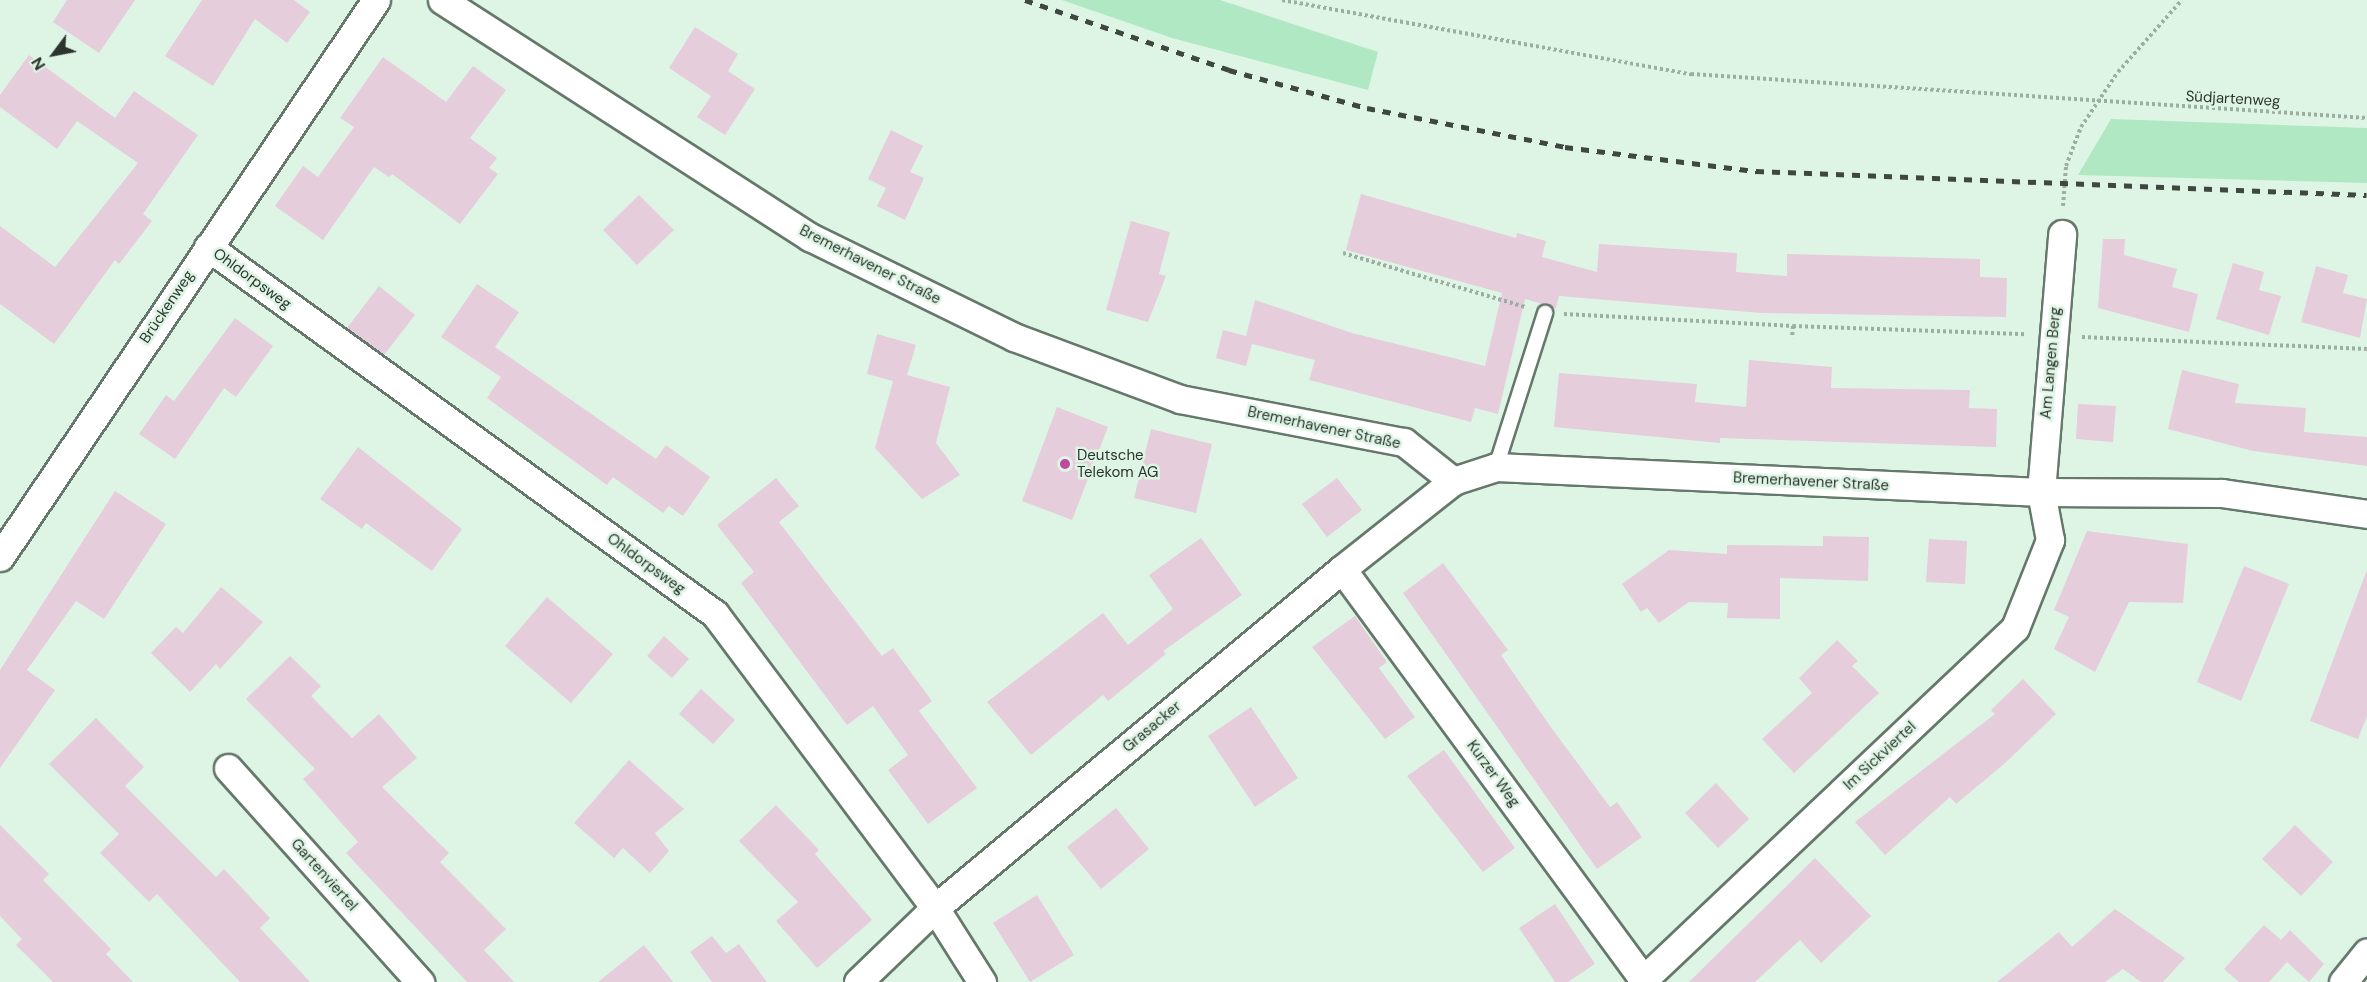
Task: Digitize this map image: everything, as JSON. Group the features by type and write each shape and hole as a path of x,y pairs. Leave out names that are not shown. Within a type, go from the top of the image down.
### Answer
{"street":[{"name":"Brückenweg","path":"0,557 10,520 208,247 376,0"},
{"name":"Bremerhavener Straße","path":"442,0 810,237 1014,337 1180,399 1404,442 1453,481 1496,467 2041,492 2222,493 2367,514"},
{"name":"Am Langen Berg","path":"2041,492 2062,234"},
{"name":"Ohldorpsweg","path":"208,247 716,614 935,908 982,982"},
{"name":"Grasacker","path":"858,982 935,908 1342,569 1453,481"},
{"name":"Im Sickviertel","path":"1642,981 2015,628 2050,540 2041,492"},
{"name":"Kurzer Weg","path":"1342,569 1642,981"},
{"name":"Gartenviertel","path":"228,768 420,982"},
{"path":"2343,982 2367,952"}],"lane":[{"path":"1496,467 1545,313"}],"path":[{"name":"Südjartenweg","path":"1282,0 1691,74 2098,104 2367,118"},
{"path":"2062,234 2066,166 2081,127 2118,72 2182,0"},
{"path":"1343,253 1545,313 1794,326 2367,349"},
{"path":"1792,338 1794,326"}],"green space":[{"path":"1062,0 1220,0 1378,52 1368,90 1172,38"},
{"path":"2111,119 2367,128 2367,183 2078,175"}],"building":[{"path":"67,0 135,0 99,53 53,22"},
{"path":"202,0 294,0 310,12 287,43 255,19 213,86 165,56"},
{"path":"695,27 738,54 728,71 755,89 725,135 697,117 711,96 669,68"},
{"path":"29,55 115,118 134,91 198,135 143,214 152,221 119,264 115,260 54,344 0,304 0,226 55,267 138,163 77,121 57,149 0,107 0,95"},
{"path":"383,57 446,102 473,66 506,90 470,138 497,158 489,168 498,174 460,224 392,174 389,177 374,167 323,240 275,206 303,166 318,177 354,127 340,118"},
{"path":"891,130 923,146 910,172 924,178 905,220 877,206 886,188 868,179"},
{"path":"1361,194 1516,238 1517,233 1546,241 1542,257 1597,272 1599,244 1737,253 1736,272 1787,276 1787,254 1980,259 1980,277 2007,278 2006,317 1761,313 1559,296 1556,308 1525,299 1498,414 1475,408 1471,422 1309,380 1315,360 1252,344 1246,366 1216,358 1223,330 1246,336 1255,300 1352,333 1485,366 1502,293 1346,250"},
{"path":"639,195 674,230 637,265 603,230"},
{"path":"1131,221 1170,232 1159,274 1166,276 1148,322 1106,310"},
{"path":"2103,239 2125,239 2124,255 2177,269 2172,287 2198,294 2189,332 2098,308"},
{"path":"2233,263 2264,272 2259,290 2281,296 2269,335 2216,319"},
{"path":"2316,266 2348,275 2343,293 2367,299 2360,338 2301,322"},
{"path":"477,284 519,312 495,347 656,459 666,445 710,477 683,516 669,506 663,513 613,477 607,485 487,398 501,377 441,337"},
{"path":"379,286 415,315 384,355 347,328"},
{"path":"235,318 273,346 236,397 224,388 175,459 139,434 166,395 174,401"},
{"path":"877,334 916,345 907,375 950,387 936,443 960,475 922,499 875,448 893,381 867,374"},
{"path":"1749,360 1832,367 1831,388 1970,390 1969,408 1997,409 1996,447 1720,438 1720,443 1554,427 1559,373 1697,384 1695,402 1746,407"},
{"path":"2182,370 2239,384 2235,403 2306,408 2304,432 2367,437 2367,466 2253,451 2168,429"},
{"path":"2078,404 2116,406 2113,442 2076,439"},
{"name":"Deutsche Telekom AG","path":"1057,407 1108,427 1072,520 1022,501"},
{"path":"1151,429 1212,444 1196,513 1134,498"},
{"path":"358,447 462,529 432,571 366,523 362,529 320,499"},
{"path":"776,478 799,506 779,522 882,656 893,648 932,701 919,711 977,788 928,824 888,770 908,755 873,706 847,725 741,583 754,572 717,525"},
{"path":"1337,478 1362,510 1327,537 1302,504"},
{"path":"115,491 166,524 104,619 76,601 27,670 55,690 0,768 0,670"},
{"path":"2087,531 2188,544 2183,603 2129,602 2095,672 2054,649 2069,617 2054,610"},
{"path":"1823,536 1869,537 1868,581 1780,578 1780,619 1727,618 1728,603 1689,602 1659,623 1647,608 1641,612 1622,584 1669,550 1727,554 1727,545 1823,546"},
{"path":"1201,538 1242,595 1163,651 1166,654 1108,701 1103,695 1031,755 987,702 1103,613 1128,645 1173,609 1149,575"},
{"path":"1929,539 1967,541 1965,584 1926,582"},
{"path":"1443,563 1508,650 1501,655 1550,726 1610,807 1617,802 1642,837 1597,869 1403,593"},
{"path":"2244,566 2289,584 2241,701 2197,682"},
{"path":"2367,570 2367,716 2358,739 2310,721"},
{"path":"221,587 263,622 220,669 216,664 190,692 151,653 176,627 183,633"},
{"path":"547,597 613,654 571,703 505,646"},
{"path":"1355,616 1387,662 1379,668 1415,717 1385,739 1312,647"},
{"path":"664,636 689,659 672,678 647,656"},
{"path":"1837,640 1858,661 1852,666 1879,693 1794,773 1762,739 1812,693 1799,678"},
{"path":"290,656 321,686 311,696 352,738 379,714 417,758 382,787 449,853 440,862 506,929 484,950 514,982 467,982 346,853 358,842 303,779 315,769 246,699"},
{"path":"2023,679 2056,714 2004,764 1956,804 1950,797 1885,855 1855,822 1995,714 1991,710"},
{"path":"701,689 735,720 713,744 679,714"},
{"path":"1251,707 1298,778 1255,807 1208,736"},
{"path":"96,718 144,767 125,786 216,877 224,869 270,918 260,928 310,982 240,982 157,894 149,902 100,853 119,834 49,764"},
{"path":"1444,750 1515,848 1483,872 1407,776"},
{"path":"629,760 684,809 655,833 669,851 650,873 623,848 614,858 574,823"},
{"path":"1716,783 1749,819 1718,848 1685,813"},
{"path":"776,805 819,850 815,854 872,920 817,968 776,921 798,902 739,841"},
{"path":"1116,808 1149,849 1101,889 1067,847"},
{"path":"0,825 49,874 43,880 111,949 106,954 133,982 53,982 16,945 22,939 0,916"},
{"path":"2295,825 2333,862 2301,896 2262,859"},
{"path":"1815,858 1871,916 1821,963 1800,940 1755,982 1689,982"},
{"path":"1037,895 1074,955 1030,982 993,923"},
{"path":"1555,904 1595,964 1568,982 1555,982 1519,928"},
{"path":"2115,909 2185,958 2163,982 2141,982 2123,969 2105,982 1997,982 2059,932 2072,947"},
{"path":"2264,925 2281,940 2290,930 2324,964 2309,982 2287,962 2269,982 2239,982 2224,969"},
{"path":"712,936 726,953 739,944 767,982 712,982 690,952"},
{"path":"644,945 673,982 598,982"}],"railway":[{"path":"1025,0 1229,70 1367,108 1565,147 1756,171 2367,195"}],"place":[{"name":"Deutsche Telekom AG","path":"1065,464"}]}
